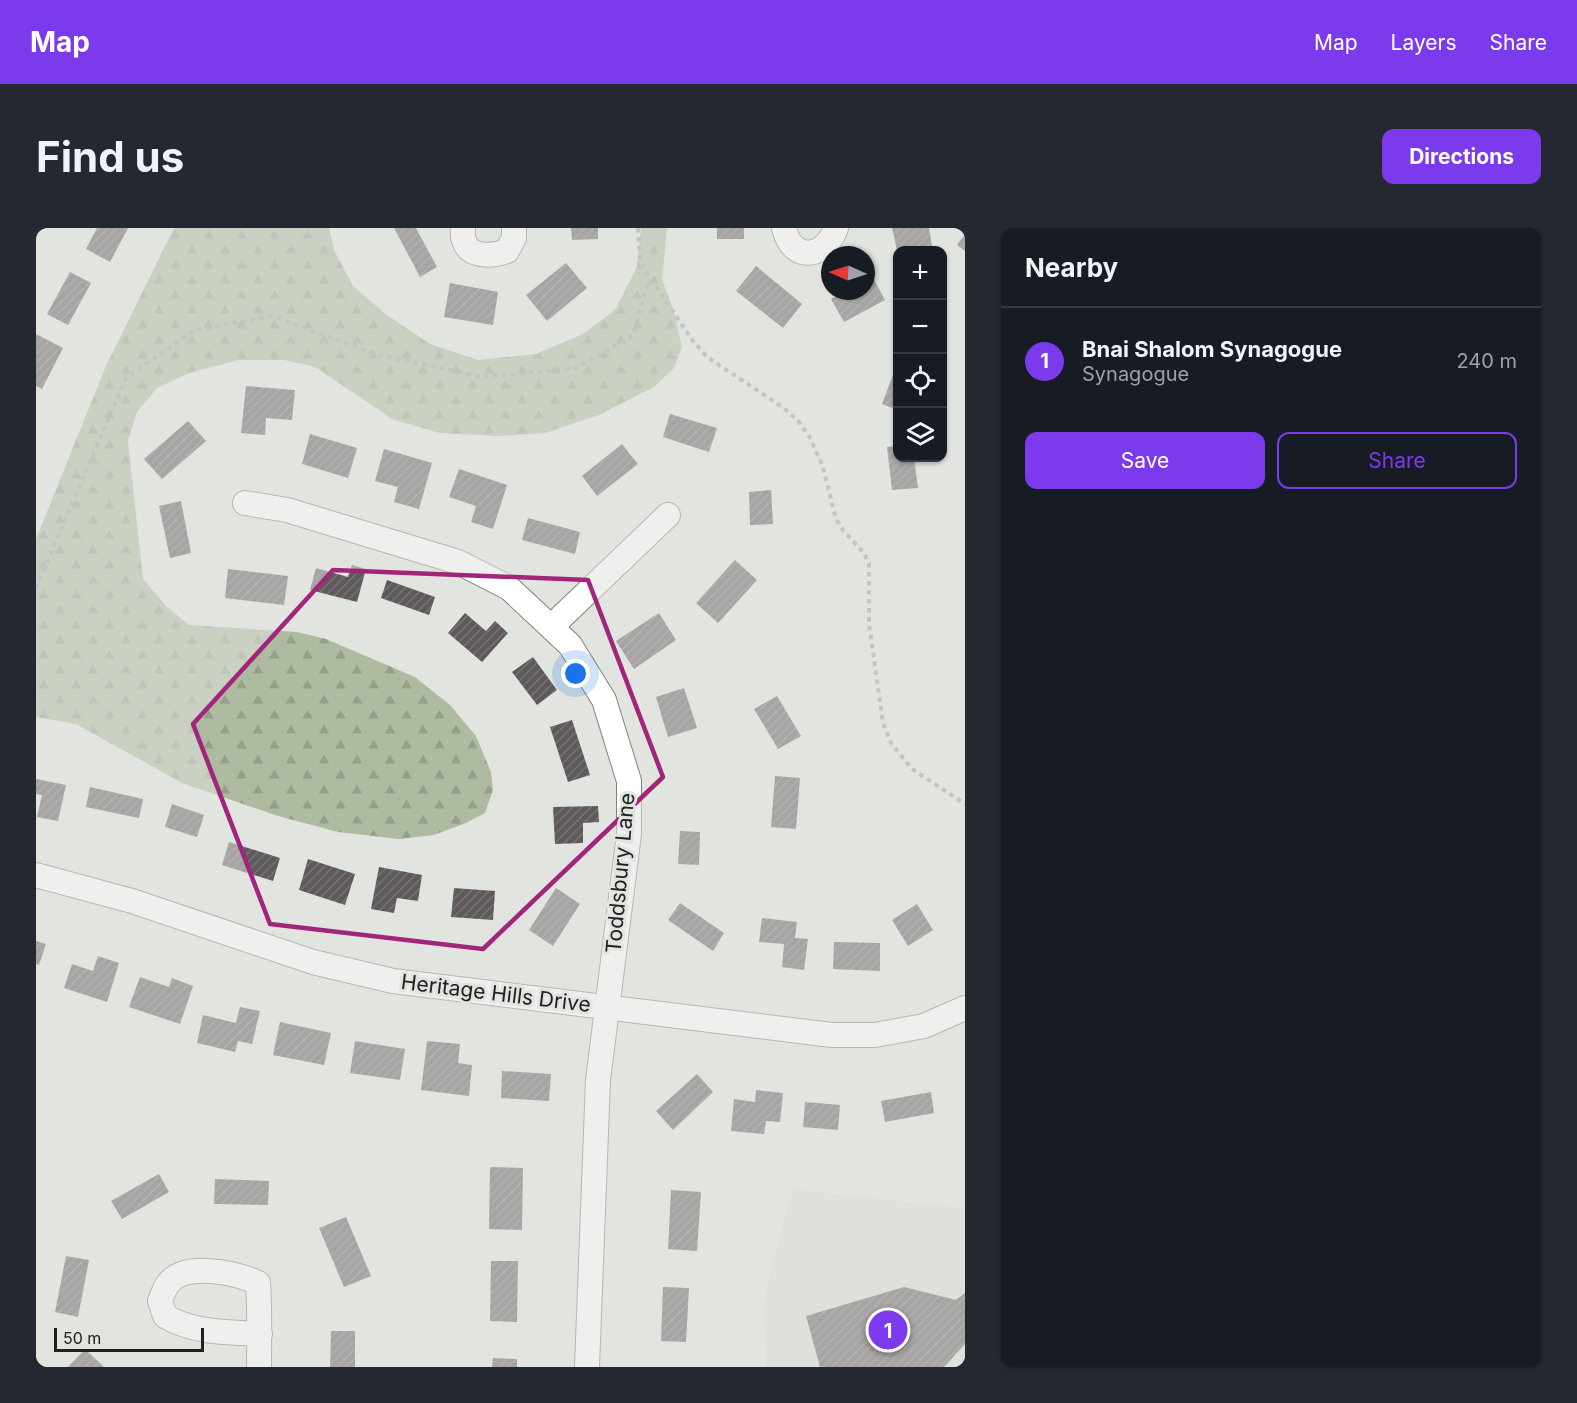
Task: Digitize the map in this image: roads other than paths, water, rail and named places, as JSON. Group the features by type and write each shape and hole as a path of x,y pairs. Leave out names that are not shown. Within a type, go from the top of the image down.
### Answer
{"street":[{"path":"463,228 469,248 480,256 494,256 507,251 514,238 514,228"},
{"path":"784,228 787,241 796,250 806,254 821,250 832,240 836,228"},
{"name":"Toddsbury Lane","path":"245,503 287,510 458,562 509,588 570,645 604,700 629,781 629,834 598,1080 587,1367"},
{"path":"552,626 668,515"},
{"name":"Heritage Hills Drive","path":"36,875 132,901 273,950 393,981 843,1035 875,1035 924,1026 965,1008"},
{"path":"259,1367 260,1334"}],"place":[{"name":"Bnai Shalom Synagogue","path":"888,1330"}]}
